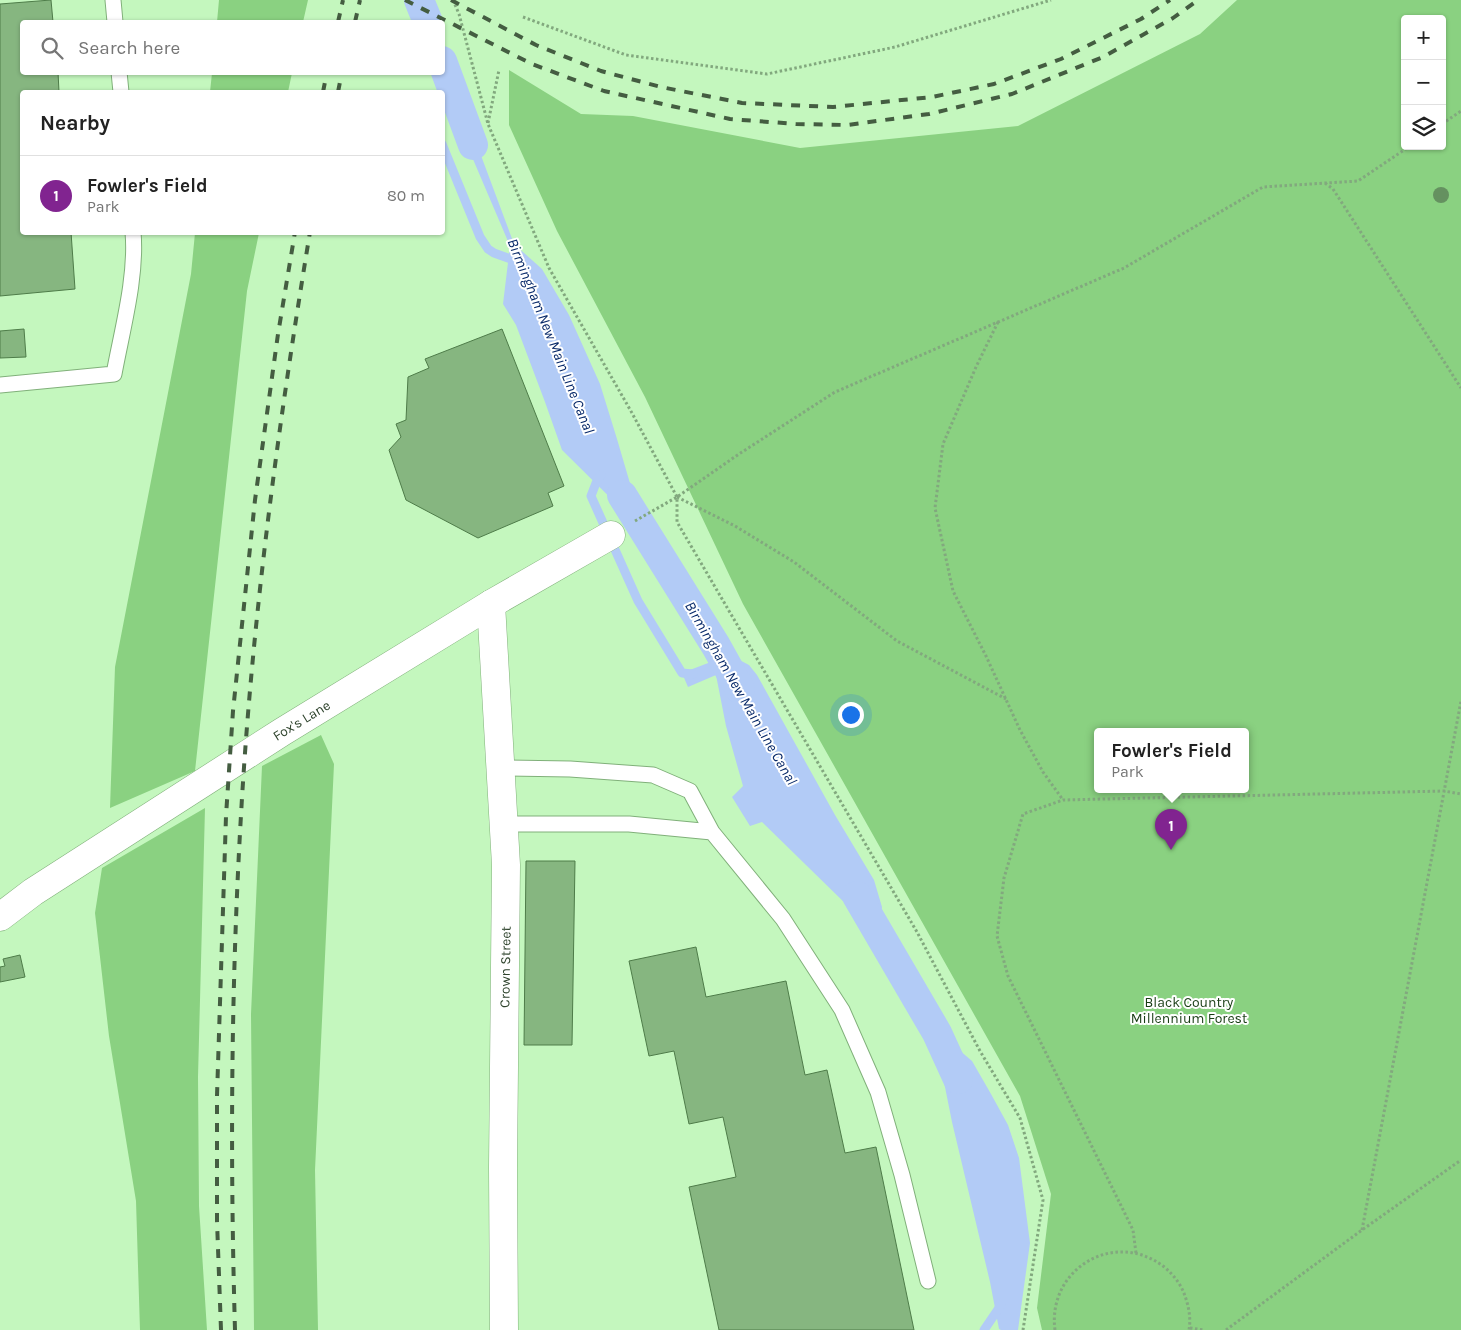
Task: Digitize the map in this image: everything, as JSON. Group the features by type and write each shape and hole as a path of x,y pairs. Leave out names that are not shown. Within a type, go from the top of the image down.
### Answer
{"street":[{"name":"Fox's Lane","path":"0,916 41,886 282,732 491,604 611,535"},
{"name":"Crown Street","path":"491,604 506,865 502,1168 504,1330"}],"lane":[{"path":"113,0 115,20"},
{"path":"120,75 121,90"},
{"path":"0,385 114,374 131,282 135,251 133,235"},
{"path":"500,768 570,769 653,775 690,790 712,832 783,919 842,1010 878,1092 902,1175 928,1281"},
{"path":"503,824 629,824 712,832"}],"path":[{"path":"454,0 488,124 549,268 678,498 677,522 917,932 980,1051 1020,1118 1042,1200 1023,1330"},
{"path":"523,17 626,55 767,74 895,47 1051,0"},
{"path":"488,124 499,70"},
{"path":"1446,121 1461,112"},
{"path":"662,506 678,498 739,454 835,392 1124,268 1263,187 1358,181 1404,150"},
{"path":"1324,183 1333,189 1461,388"},
{"path":"998,321 943,444 935,508 953,591 986,656 1020,730 1043,772 1063,800"},
{"path":"678,498 735,526 794,562 897,641 1006,699"},
{"path":"1362,1230 1461,701"},
{"path":"1136,1253 1133,1230 1008,976 997,936 1004,878 1023,814 1063,800 1444,791 1461,794"},
{"path":"1226,1330 1461,1160"},
{"path":"1055,1330 1054,1319 1057,1299 1065,1281 1079,1266 1096,1256 1116,1252 1136,1253 1155,1260 1171,1272 1182,1288 1189,1308 1189,1329 1204,1330"}],"green space":[{"path":"219,0 308,0 303,20 217,20"},
{"name":"Black Country Millennium Forest","path":"1237,0 1461,0 1461,1330 1042,1330 1037,1308 1051,1194 1020,1096 743,604 645,397 557,231 509,125 509,70 581,114 633,116 800,148 1018,126 1200,34"},
{"path":"212,75 292,75 288,90 210,90"},
{"path":"195,235 259,235 247,291 195,771 110,808 115,667 191,274"},
{"path":"321,735 334,764 315,1170 318,1330 254,1330 251,1014 262,766"},
{"path":"205,808 198,1077 199,1206 207,1330 140,1330 136,1201 109,1036 95,913 102,868"}],"water":[{"path":"445,101 468,110 470,126 514,244 542,269 569,315 600,384 644,531 562,450 516,325 503,304 510,246 455,117 445,108"},
{"path":"720,654 728,654 749,665 757,675 835,815 874,880 882,907 878,932 850,908 762,822 750,826 732,797 743,786 726,726 716,675 688,687 682,673 716,660"},
{"path":"941,1041 951,1043 972,1061 1008,1125 1019,1158 1030,1243 1018,1330 999,1329 990,1282 952,1122 943,1077"}],"building":[{"path":"51,0 53,20 20,20 20,75 58,75 59,90 20,90 20,235 71,235 75,289 0,296 0,4"},
{"path":"24,329 26,357 0,358 0,331"},
{"path":"502,329 564,486 548,493 553,506 478,538 406,500 389,450 401,437 396,424 406,420 408,377 429,368 425,359"},
{"path":"526,861 575,861 572,1045 524,1045"},
{"path":"696,947 706,997 786,981 805,1075 827,1070 845,1153 876,1147 914,1330 719,1330 689,1187 736,1177 723,1117 689,1124 674,1051 649,1056 629,961"},
{"path":"20,955 25,977 0,982 0,967 5,966 3,959"}],"waterway":[{"name":"Birmingham New Main Line Canal","path":"419,0 427,20"},
{"name":"Birmingham New Main Line Canal","path":"445,69 473,145"},
{"path":"445,96 453,92"},
{"path":"445,151 480,237 488,249 519,262"},
{"path":"601,475 591,496 638,601 682,673 693,674"},
{"name":"Birmingham New Main Line Canal","path":"622,495 716,646 740,689"},
{"name":"Birmingham New Main Line Canal","path":"857,896 937,1033 958,1079"},
{"path":"984,1330 1001,1305"}],"railway":[{"path":"338,20 343,0"},
{"path":"355,20 360,0"},
{"path":"405,0 445,20"},
{"path":"451,0 536,45 601,71 661,87 742,103 833,107 932,97 994,84 1061,59 1141,19 1170,0"},
{"path":"445,20 532,64 604,91 730,119 796,124 847,125 929,114 1012,94 1103,57 1173,18 1198,0"},
{"path":"323,90 326,75"},
{"path":"338,90 341,75"},
{"path":"221,1330 217,1221 217,1096 226,816 233,711 255,500 278,334 294,235"},
{"path":"235,1330 232,1201 233,1008 241,815 259,596 287,378 310,235"}],"place":[{"name":"Fowler's Field","path":"1171,850"}]}
